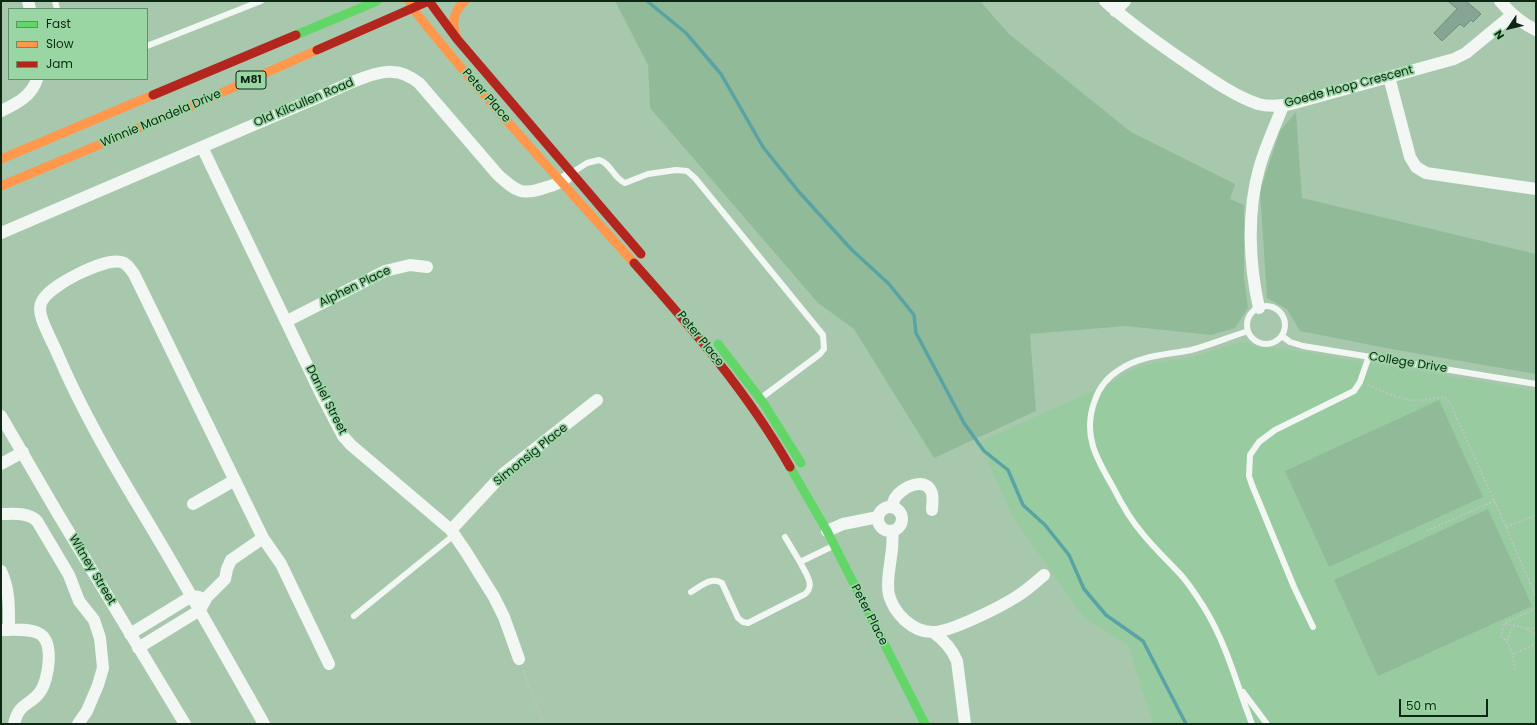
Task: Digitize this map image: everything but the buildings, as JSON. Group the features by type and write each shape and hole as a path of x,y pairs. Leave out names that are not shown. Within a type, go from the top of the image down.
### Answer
{"main road":[{"name":"M81","path":"1,159 314,26 377,1"},
{"name":"Peter Place","path":"429,1 458,39 647,261"},
{"name":"Winnie Mandela Drive","path":"1,186 203,102 411,5 429,1"},
{"path":"458,39 453,18 460,4 465,1"},
{"path":"314,26 341,5"},
{"name":"Peter Place","path":"411,5 448,53 678,312 722,367 785,458 806,494 842,538"},
{"name":"Peter Place","path":"714,339 734,363 783,432 804,469"},
{"path":"806,494 815,489"},
{"name":"Peter Place","path":"832,526 834,545 925,724"},
{"name":"Peter Place","path":"875,606 932,724"}],"street":[{"name":"Goede Hoop Crescent","path":"1105,1 1115,11 1198,71 1239,95 1258,104 1268,106 1283,106 1454,59 1466,54 1512,14"},
{"path":"1115,11 1125,1"},
{"path":"1500,1 1525,25 1536,30"},
{"name":"Old Kilcullen Road","path":"1,233 361,79 392,71 410,77 419,83 498,175 512,187 528,193 562,182 571,173"},
{"path":"1389,77 1410,158 1416,168 1426,173 1536,189"},
{"path":"1,111 23,99 36,81"},
{"path":"1259,308 1253,283 1252,200 1259,168 1283,106"},
{"name":"Daniel Street","path":"202,147 320,392 343,436 351,445 452,532 477,568 494,597 504,617 519,659"},
{"path":"264,724 192,596 111,460 63,367 42,319 40,306 44,297 60,284 98,265 115,262 125,264 134,274 263,538 281,564 329,664"},
{"name":"Alphen Place","path":"287,321 385,271 410,266 427,266"},
{"name":"Simonsig Place","path":"452,532 503,474 597,400"},
{"name":"Witney Street","path":"1,416 138,648 185,724"},
{"path":"1,464 23,452"},
{"path":"193,504 235,480"},
{"path":"893,508 895,498 901,491 913,485 923,484 928,486 932,493 932,510"},
{"path":"893,508 901,513 902,520 898,528 893,531 887,531 882,528 878,517 883,509 893,508"},
{"path":"1,514 25,514 31,516 37,521 69,576 79,601 89,612 97,627 101,645 103,668 98,685 87,711 78,724"},
{"path":"832,526 878,517"},
{"path":"893,531 892,554 888,578 888,594 893,607 903,619 917,628 933,632 943,640 954,653"},
{"path":"138,648 200,610 207,597 224,579 231,560 263,538"},
{"path":"1,571 6,581 10,601 5,630 31,630 39,633 46,643 49,659 48,671 40,693 18,711 14,724"},
{"path":"933,632 956,626 1014,598 1044,575"},
{"path":"130,634 192,596 207,597"},
{"path":"956,626 954,653 959,669 965,724"}],"lane":[{"path":"148,46 261,1"},
{"path":"571,173 587,163 599,160 608,165 618,179 625,183 648,174 682,170 687,171 823,335 824,349 820,354 751,407"},
{"path":"1270,307 1281,314 1285,325 1282,336 1272,343 1266,344 1254,340 1248,330 1247,323 1249,316 1259,308 1270,307"},
{"path":"1248,330 1204,346 1189,350 1160,354 1132,362 1119,370 1108,378 1097,394 1090,412 1089,428 1091,441 1098,460 1125,510 1142,533 1182,576 1206,610 1216,629 1240,688 1252,724"},
{"name":"College Drive","path":"1282,336 1290,342 1303,346 1536,384"},
{"path":"1313,627 1294,587 1252,485 1249,476 1250,455 1259,442 1268,435 1354,391 1360,382 1368,356"},
{"path":"354,616 452,532"},
{"path":"691,592 712,580 717,580 722,583 738,618 743,622 748,623 806,594 810,590 811,585 786,537"},
{"path":"800,562 834,545"},
{"path":"1240,688 1267,724"}],"path":[{"path":"1360,382 1393,396 1407,400 1422,400 1444,397 1450,403 1536,597"},
{"path":"1427,531 1494,501"},
{"path":"1506,527 1536,515"},
{"path":"1515,670 1513,654 1508,641 1501,636 1504,624 1536,608"},
{"path":"1504,624 1526,628 1536,628"},
{"path":"1508,641 1510,632 1514,625"},
{"path":"1526,628 1536,635"},
{"path":"1513,654 1536,644"},
{"path":"519,659 544,724"}],"shaded area":[{"path":"615,1 980,1 1009,34 1131,132 1235,184 1230,199 1244,205 1244,277 1248,308 1235,328 1211,335 1126,326 1030,334 1036,411 934,458 854,329 818,303 650,108 648,65"},
{"path":"1296,112 1302,198 1536,254 1536,374 1391,349 1300,331 1287,309 1267,298 1260,191 1280,131"},
{"path":"1245,342 1262,348 1281,348 1536,391 1536,724 1153,724 1128,645 1085,619 1014,519 993,473 981,441 1113,382 1140,366 1197,356 1237,343"},
{"path":"1439,400 1483,497 1329,567 1285,471"},
{"path":"1488,509 1532,606 1378,676 1334,580"}],"waterway":[{"path":"647,1 686,33 721,74 763,147 799,192 852,250 889,284 914,315 916,333 964,423 984,451 1008,470 1023,505 1045,525 1069,555 1084,589 1106,615 1143,641 1186,724"}],"traffic: fast":[{"path":"296,35 377,1"},
{"path":"718,344 762,401 801,463"},
{"path":"790,467 827,531 925,724"}],"traffic: slow":[{"path":"409,1 413,9 467,74 634,263"},
{"path":"457,39 454,28 454,18 458,9 465,1"},
{"path":"1,186 203,101 317,50"},
{"path":"1,159 153,95"}],"traffic: jam":[{"path":"429,1 457,39 641,254"},
{"path":"317,50 429,1"},
{"path":"153,95 296,35"},
{"path":"634,263 677,311 718,361 756,413 790,467"}]}
